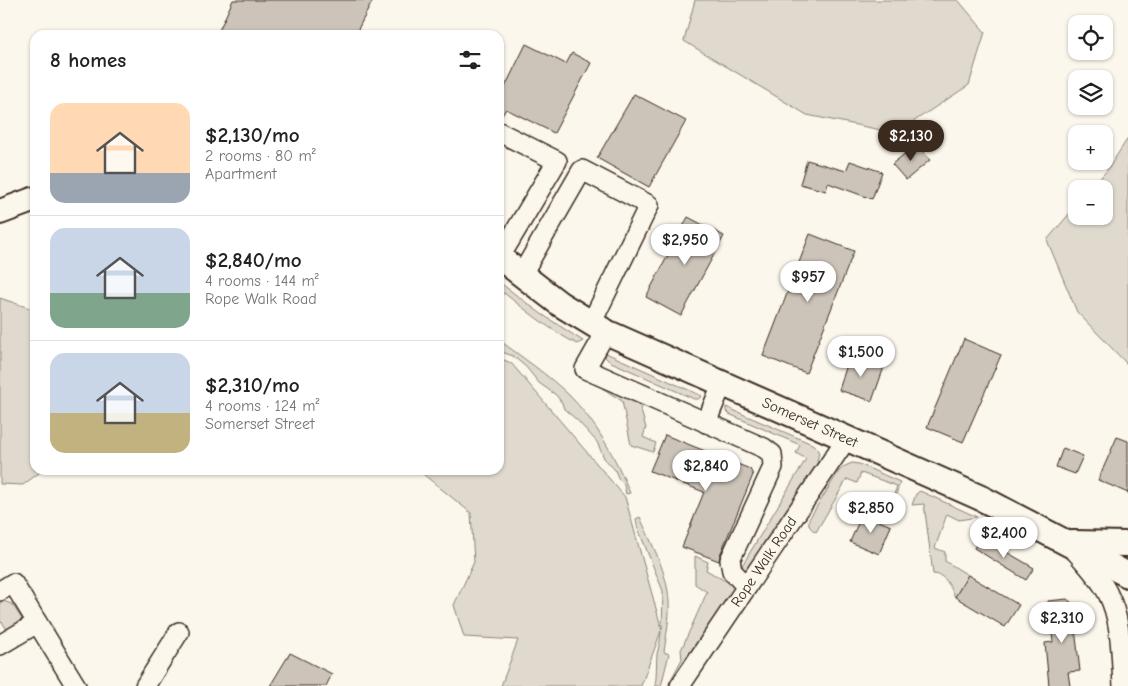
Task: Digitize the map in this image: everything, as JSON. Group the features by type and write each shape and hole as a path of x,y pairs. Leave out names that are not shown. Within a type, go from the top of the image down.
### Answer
{"main road":[{"path":"0,212 30,201"},
{"name":"Somerset Street","path":"504,261 560,304 598,328 973,494 1128,575"},
{"path":"1068,543 1128,544"}],"street":[{"path":"504,134 557,161 504,249"},
{"path":"522,274 582,170 649,205 598,328 585,369 764,448 772,454 774,458 772,471 730,560 732,571 747,587"},
{"path":"706,423 722,384"},
{"name":"Rope Walk Road","path":"680,686 847,438"},
{"path":"1068,543 1107,592 1113,604 1118,631 1123,686"},
{"path":"7,588 37,622 76,686"},
{"path":"0,645 37,622"},
{"path":"145,686 180,632"}],"shaded area":[{"path":"695,0 958,0 985,32 969,85 896,133 807,115 684,41"},
{"path":"1128,138 1128,365 1077,312 1047,240 1068,215 1068,225 1113,225 1113,180 1099,180 1107,170 1113,170 1113,161"},
{"path":"504,286 540,313 583,341 577,344 539,320 504,293"},
{"path":"0,298 30,308 30,475 36,475 23,485 0,484"},
{"path":"504,344 552,380 579,406 604,441 630,493 626,494 624,485 619,480 615,470 604,458 597,442 564,409 556,395 539,383 526,367 513,356 504,353"},
{"path":"606,353 702,396 694,399 609,361 605,357"},
{"path":"504,360 511,363 625,497 662,630 663,591 637,526 636,519 640,517 658,558 668,591 669,614 664,652 669,654 661,686 655,686 661,631 641,686 501,686 518,640 464,637 454,605 474,562 471,513 424,475 504,475"},
{"path":"603,385 639,403 646,428 643,437 656,443 653,452 631,445 622,401 602,388"},
{"path":"726,407 812,444 819,453 817,461 820,463 746,576 741,569 743,564 806,459 796,453 800,445 729,414 726,411"},
{"path":"852,463 859,464 900,482 895,498 893,497 897,486 861,473 857,483 847,479 816,532 812,530 809,519 839,471"},
{"path":"920,491 977,517 959,520 947,514 935,548 945,552 945,561 968,575 955,597 944,579 933,574 924,504 912,505 916,494"},
{"path":"695,556 708,562 706,570 731,584 736,591 669,686 682,659 681,650 707,592 695,584"},
{"path":"0,600 12,604 22,619 21,623 8,631 2,622 0,623"}],"building":[{"path":"233,0 373,0 358,30 219,30"},
{"path":"526,44 566,64 572,53 591,63 554,133 506,109 504,112 504,89"},
{"path":"634,94 686,121 649,187 597,158"},
{"path":"917,144 930,160 906,180 892,164"},
{"path":"807,160 846,171 850,161 882,172 872,199 828,183 826,191 800,184"},
{"path":"688,217 724,236 681,316 646,297"},
{"path":"810,234 854,251 806,373 763,356"},
{"path":"964,339 1001,355 963,442 927,427"},
{"path":"850,355 884,367 872,401 839,390"},
{"path":"665,435 750,469 753,475 719,561 682,547 704,492 650,471"},
{"path":"1117,437 1128,441 1128,493 1098,480"},
{"path":"1063,448 1083,456 1075,474 1056,467"},
{"path":"862,514 891,526 879,554 850,542"},
{"path":"981,537 1034,568 1026,580 974,548"},
{"path":"968,575 1019,605 1005,627 955,597"},
{"path":"1067,599 1072,603 1080,671 1068,672 1070,686 1049,686 1045,643 1053,642 1048,601"},
{"path":"290,653 332,674 326,686 270,686"}]}
